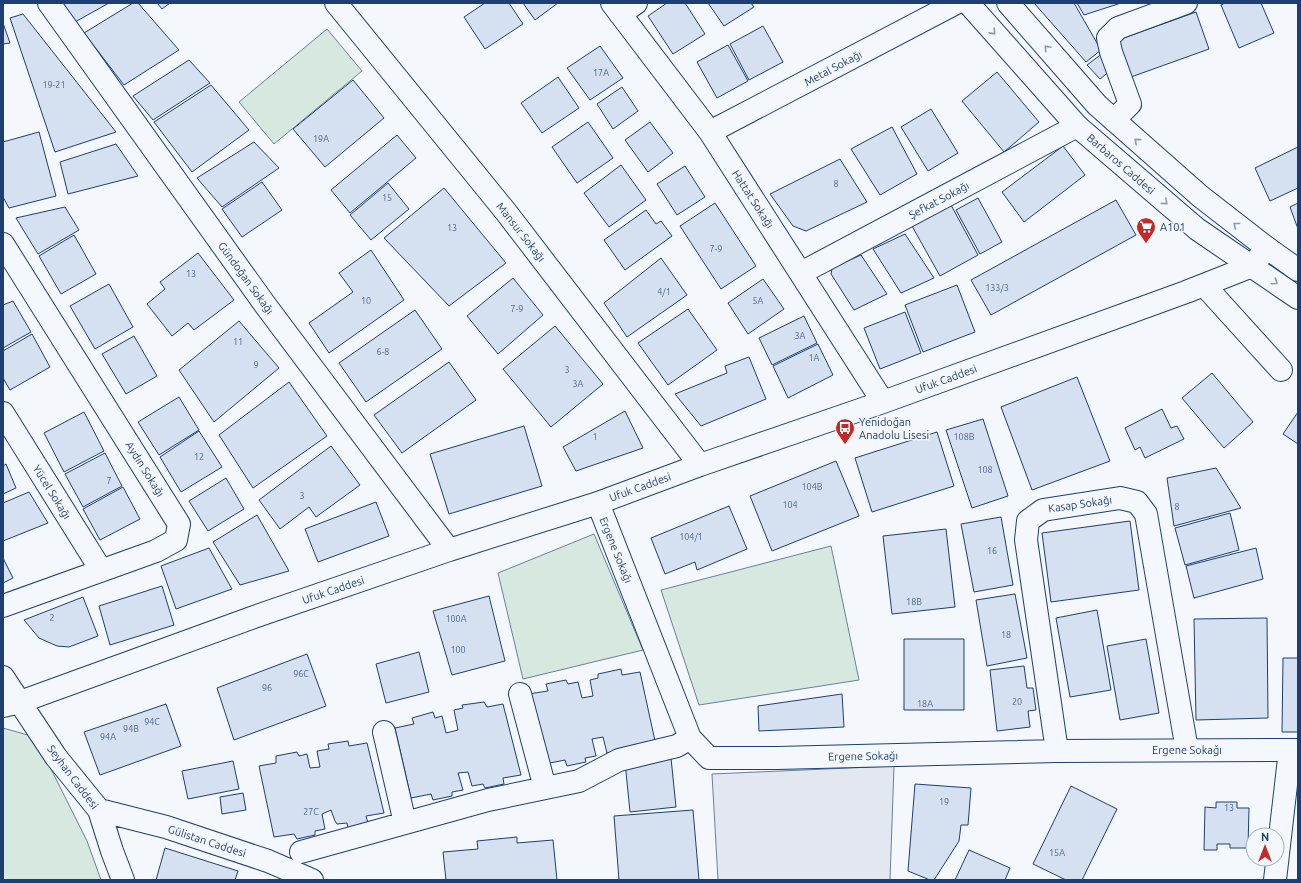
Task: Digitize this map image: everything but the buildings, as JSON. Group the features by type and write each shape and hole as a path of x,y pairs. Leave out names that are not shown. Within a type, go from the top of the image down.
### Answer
{"street":[{"name":"Gündoğan Sokağı","path":"49,3 266,306 449,550"},
{"name":"Mansur Sokağı","path":"336,3 506,212 700,465"},
{"name":"Metal Sokağı","path":"710,132 956,3"},
{"name":"Barbaros Caddesi","path":"968,3 1077,126 1197,229 1298,298"},
{"path":"1008,3 1097,105 1200,196 1298,270"},
{"path":"1114,120 1130,104 1111,52 1108,38 1118,28 1186,3"},
{"name":"Hattat Sokağı","path":"623,7 710,132 883,402"},
{"name":"Şefkat Sokağı","path":"801,273 1077,126"},
{"name":"Aydın Sokağı","path":"3,244 179,524 176,540 156,551 3,606"},
{"name":"Ufuk Caddesi","path":"12,704 247,620 449,550 598,503 700,465 883,402 1204,285 1252,266 1267,248"},
{"path":"1204,285 1281,370"},
{"name":"Yücel Sokağı","path":"3,413 101,570"},
{"name":"Kasap Sokağı","path":"1058,751 1026,540 1028,521 1043,510 1120,498 1138,502 1146,514 1187,750"},
{"name":"Ergene Sokağı","path":"598,503 690,738 709,758 777,758 1058,751 1294,750"},
{"name":"Seyhan Caddesi","path":"3,677 12,704 99,810 123,880"},
{"path":"520,694 545,788"},
{"path":"384,732 406,823"},
{"path":"301,852 488,800 579,781 619,760 677,746 690,738"},
{"path":"1275,880 1294,750"},
{"name":"Gülistan Caddesi","path":"99,810 166,827 268,861 312,880"}],"shaded area":[{"path":"327,29 362,71 274,144 239,102"},
{"path":"594,534 643,650 523,679 498,573"},
{"path":"831,546 859,680 699,705 661,590"},
{"path":"3,728 35,737 87,841 101,880 3,880"},
{"path":"894,766 890,880 718,880 712,774"}],"place":[{"name":"A101","path":"1146,244"},
{"name":"Yenidoğan Anadolu Lisesi","path":"845,445"}]}
